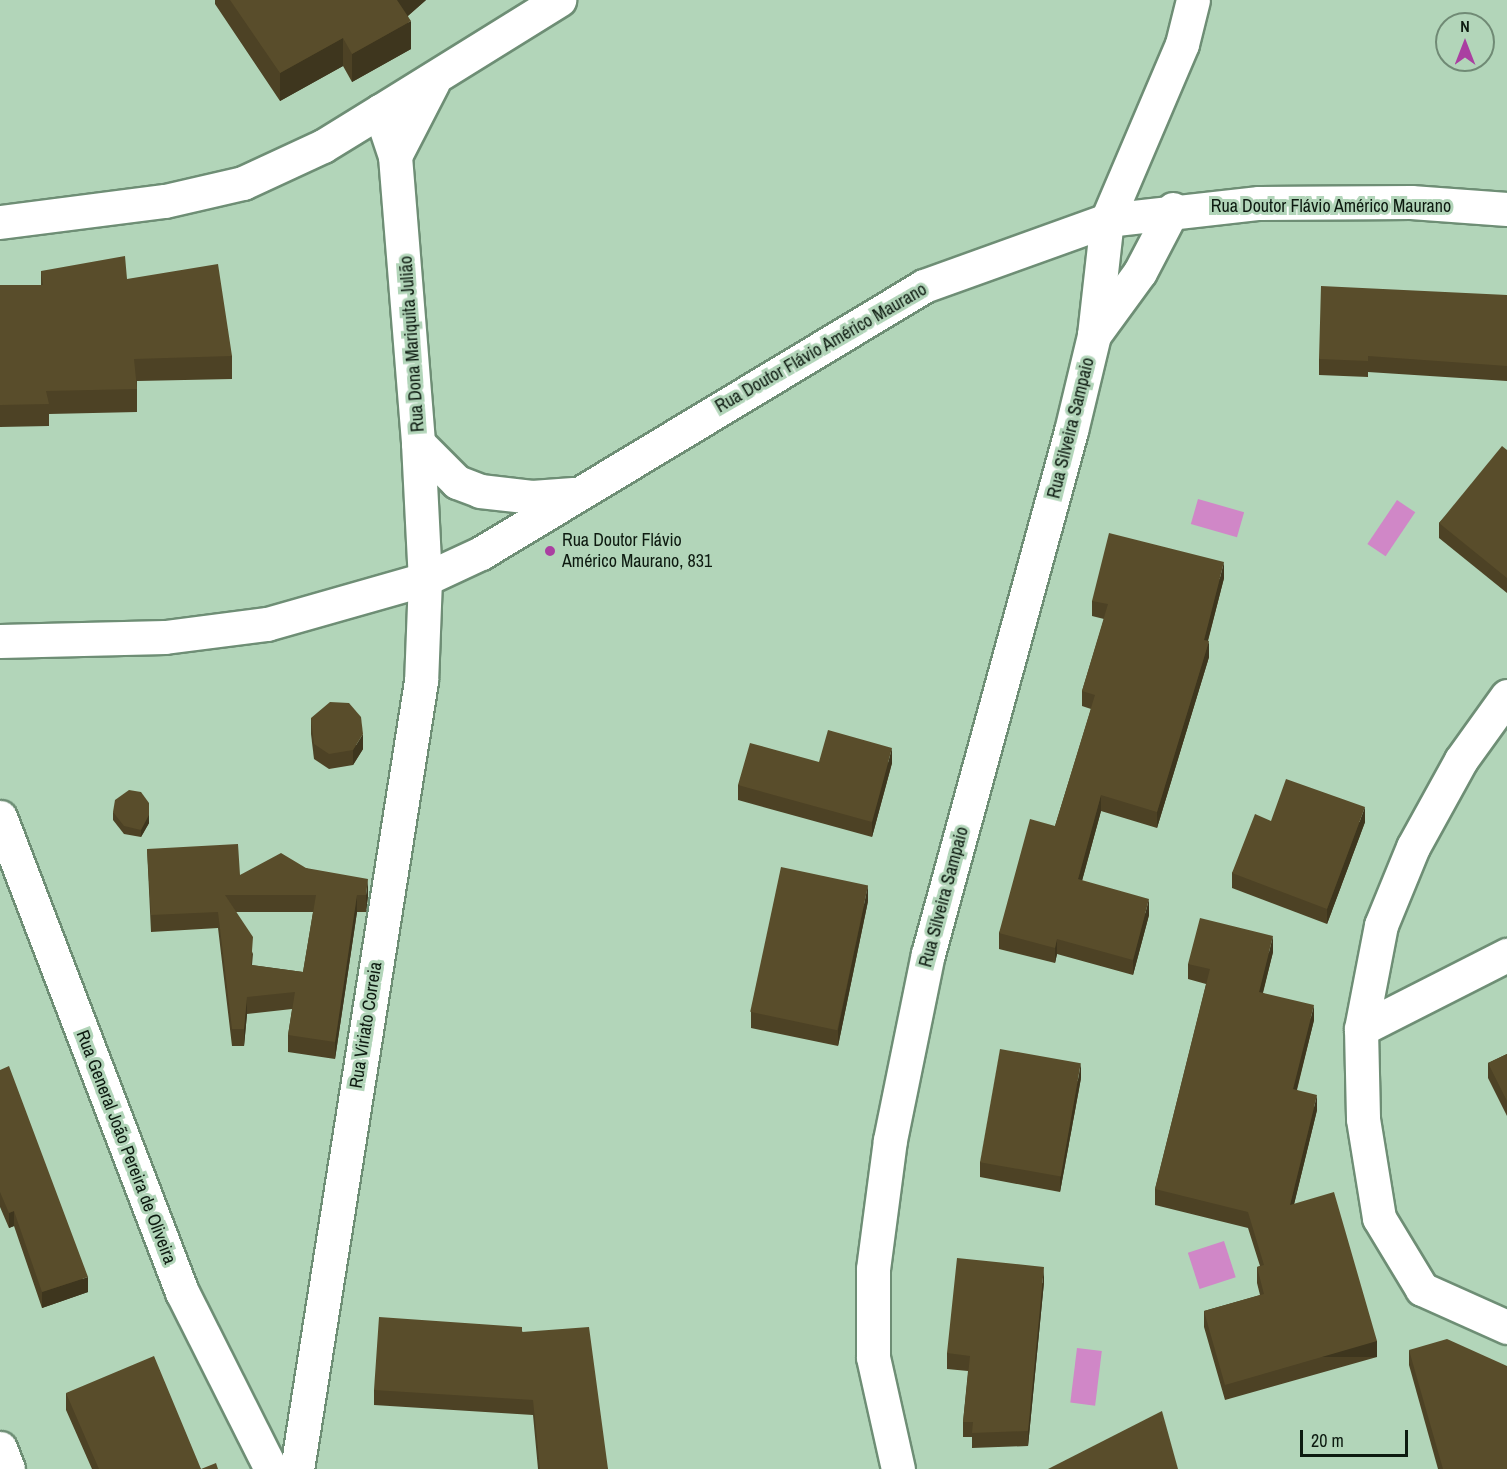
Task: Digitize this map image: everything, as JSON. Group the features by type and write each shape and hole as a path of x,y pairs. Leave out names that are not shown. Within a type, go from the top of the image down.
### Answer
{"main road":[{"path":"0,222 165,201 243,183 323,146 559,0"},
{"name":"Rua Silveira Sampaio","path":"898,1469 873,1357 873,1269 890,1140 928,954 1094,335 1107,220 1182,44 1193,0"},
{"path":"395,156 437,76"},
{"name":"Rua Dona Mariquita Julião","path":"380,111 395,156 418,443 425,579"},
{"name":"Rua Doutor Flávio Américo Maurano","path":"0,642 165,637 267,624 425,579 481,553 924,286 1107,220 1173,209 1411,202 1507,209"},
{"name":"Rua Silveira Sampaio","path":"1094,335 1140,272 1173,209"},
{"name":"Rua Doutor Flávio Américo Maurano","path":"418,443 457,482 480,491 532,497 577,494"},
{"name":"Rua Viriato Correia","path":"297,1469 421,681 425,579"},
{"path":"1507,696 1461,759 1413,848 1381,925 1361,1029 1364,1129 1378,1218 1398,1257 1422,1288 1507,1327"},
{"name":"Rua General João Pereira de Oliveira","path":"0,817 182,1292 271,1469"},
{"path":"1361,1029 1507,955"},
{"path":"0,1448 8,1469"}],"shaded area":[{"path":"1198,499 1244,512 1237,537 1191,524"},
{"path":"1397,500 1415,512 1386,556 1367,544"},
{"path":"1224,1241 1236,1277 1200,1289 1188,1253"},
{"path":"1077,1348 1102,1351 1095,1406 1070,1403"}],"building":[{"path":"230,0 397,0 411,21 352,54 343,38 280,73"},
{"path":"125,256 127,279 218,264 232,356 134,359 137,389 46,391 49,404 0,405 0,285 43,285 41,271"},
{"path":"1321,286 1507,295 1507,366 1368,356 1368,361 1319,359"},
{"path":"1502,446 1507,450 1507,578 1439,523"},
{"path":"1109,533 1224,562 1204,640 1209,641 1157,812 1101,795 1078,879 1149,899 1133,960 1057,939 1055,948 999,933 1030,819 1055,826 1095,695 1082,691 1108,604 1092,601"},
{"path":"330,702 349,703 361,717 363,734 353,750 329,754 314,744 311,718"},
{"path":"828,730 892,748 872,822 738,785 750,743 819,762"},
{"path":"1286,779 1365,807 1327,909 1232,873 1255,814 1271,821"},
{"path":"129,790 141,792 149,803 149,815 141,830 124,826 113,812 115,800"},
{"path":"238,844 240,875 281,853 306,868 368,879 366,895 357,895 335,1042 288,1035 295,992 247,997 244,1029 232,1029 218,912 151,915 147,849","holes":["225,895 316,895 303,972 251,965 253,937"]},
{"path":"781,867 868,886 837,1030 750,1012"},
{"path":"1200,918 1273,936 1259,992 1314,1005 1293,1089 1317,1095 1290,1205 1334,1192 1377,1341 1225,1385 1204,1311 1264,1294 1257,1267 1264,1265 1248,1212 1155,1189 1210,969 1188,964"},
{"path":"1000,1049 1081,1063 1061,1176 980,1162"},
{"path":"1507,1054 1507,1101 1488,1063"},
{"path":"9,1066 88,1277 42,1292 14,1211 9,1213 0,1192 0,1070"},
{"path":"957,1258 1044,1267 1028,1431 972,1433 973,1422 963,1422 970,1356 947,1353"},
{"path":"379,1317 522,1327 522,1332 589,1327 608,1469 540,1469 533,1400 374,1390"},
{"path":"1447,1339 1507,1366 1507,1469 1443,1469 1409,1350"},
{"path":"154,1356 201,1469 99,1469 66,1393"},
{"path":"1162,1411 1178,1469 1048,1469"},
{"path":"216,1463 218,1469 201,1469"}],"place":[{"name":"Rua Doutor Flávio Américo Maurano, 831","path":"550,551"}]}
